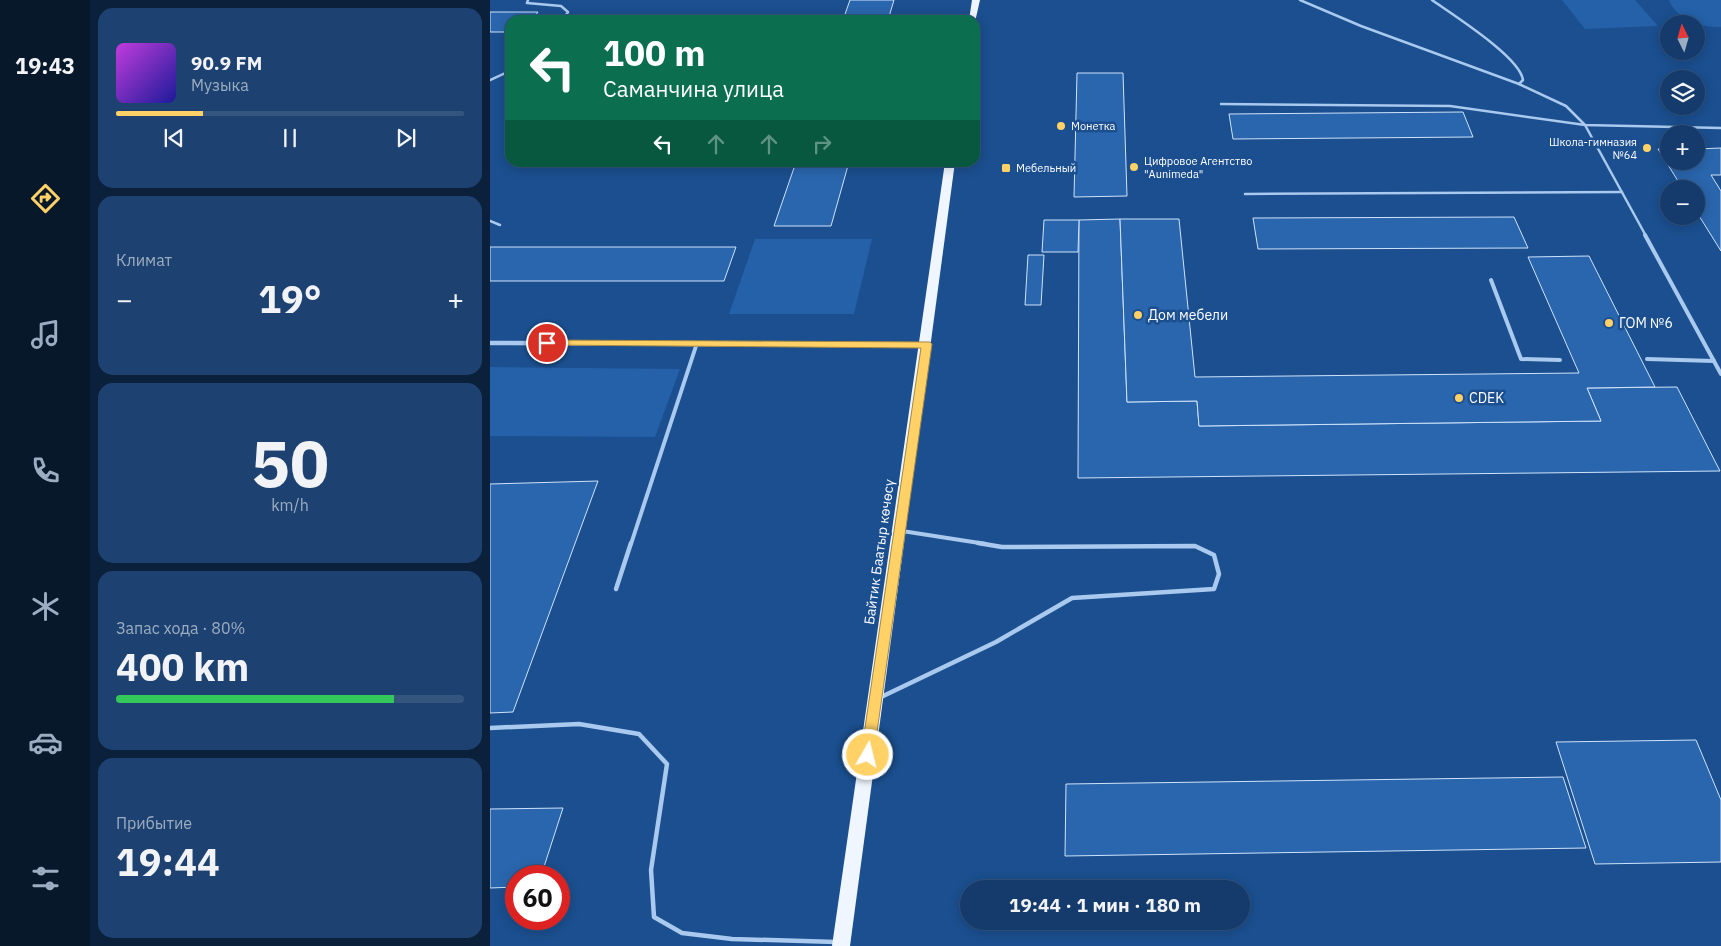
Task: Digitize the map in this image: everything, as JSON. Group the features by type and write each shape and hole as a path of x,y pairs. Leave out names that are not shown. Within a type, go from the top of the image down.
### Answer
{"main road":[{"path":"974,15 976,0"},
{"name":"Байтик Баатыр көчөсү","path":"842,944 949,167"}],"street":[{"path":"490,343 926,344"}],"lane":[{"path":"528,0 527,3 560,6 568,12 566,15"},
{"path":"1300,0 1362,26 1519,84 1566,106 1585,125 1721,374"},
{"path":"1432,0 1506,54 1519,66 1523,80 1519,84"},
{"path":"490,80 505,72"},
{"path":"1221,104 1450,106 1585,125 1721,128"},
{"path":"1245,194 1622,192"},
{"path":"490,222 500,226"},
{"path":"1491,280 1521,359 1560,360"},
{"path":"616,589 698,343"},
{"path":"1647,359 1714,361"},
{"path":"876,699 996,642 1072,598 1214,589 1219,574 1214,555 1196,546 1002,547 900,531"},
{"path":"490,728 579,724 639,734 667,764 651,870 654,917 682,933 732,939 842,944"}],"shaded area":[{"path":"1562,0 1635,0 1658,26 1585,29"},
{"path":"1669,0 1721,0 1721,27 1705,26 1705,15 1681,15 1672,7"},
{"path":"755,239 872,239 854,314 729,314"},
{"path":"490,367 680,369 655,437 490,436"}],"building":[{"path":"850,0 894,0 890,15 845,15"},
{"path":"490,12 538,12 536,15 505,15 505,32 490,32"},
{"path":"1077,73 1123,73 1127,196 1074,197"},
{"path":"1463,112 1473,137 1233,139 1229,114"},
{"path":"1721,148 1721,175 1711,175 1721,191 1721,251 1705,225 1705,180 1677,180 1671,170 1705,170 1705,149"},
{"path":"794,167 848,167 831,226 774,226"},
{"path":"1514,217 1528,248 1258,249 1253,218"},
{"path":"1120,219 1127,402 1197,401 1199,426 1601,421 1587,388 1677,387 1720,471 1078,478 1079,220"},
{"path":"1120,219 1179,219 1195,377 1579,373 1528,257 1589,256 1655,387 1587,388 1601,421 1199,426 1197,401 1127,402"},
{"path":"1044,220 1079,220 1078,252 1042,252"},
{"path":"490,247 736,247 724,281 490,281"},
{"path":"1028,255 1044,255 1041,305 1025,305"},
{"path":"598,481 513,712 490,713 490,484"},
{"path":"1696,740 1721,800 1721,862 1595,864 1556,742"},
{"path":"1563,777 1586,848 1065,856 1066,784"},
{"path":"563,808 545,865 505,865 505,887 490,888 490,809"}],"place":[{"name":"Монетка","path":"1061,126"},
{"name":"Школа-гимназия №64","path":"1647,148"},
{"name":"Цифровое Агентство \"Aunimeda\"","path":"1134,167"},
{"name":"Мебельный","path":"1006,168"},
{"name":"Дом мебели","path":"1138,315"},
{"name":"ГОМ №6","path":"1609,323"},
{"name":"CDEK","path":"1459,398"}],"route":[{"path":"547,343 926,344 868,755"}]}
